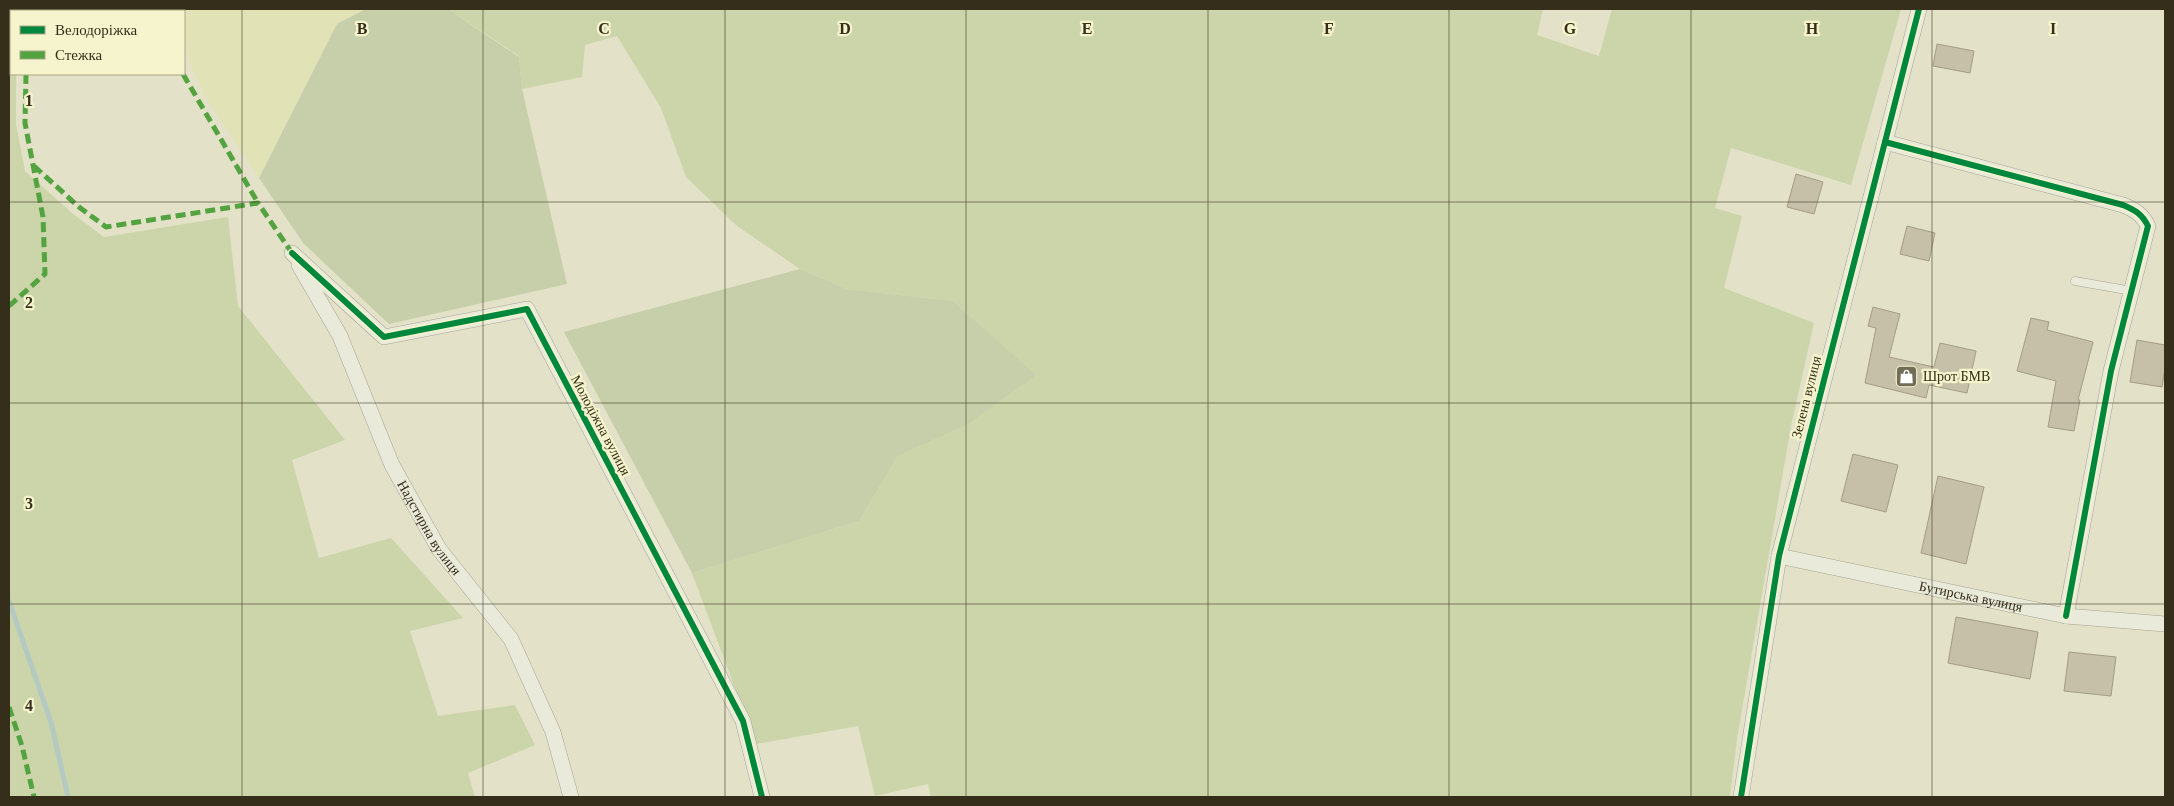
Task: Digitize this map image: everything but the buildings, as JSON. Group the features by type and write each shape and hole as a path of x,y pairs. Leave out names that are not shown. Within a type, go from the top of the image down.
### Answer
{"street":[{"name":"Зелена вулиця","path":"1741,797 1779,556 1919,9"},
{"path":"1884,142 2123,204 2144,217 2148,226 2111,371 2066,616"},
{"name":"Надстирна вулиця","path":"292,253 340,336 392,465 439,548 511,639 553,732 571,797"},
{"name":"Молодіжна вулиця","path":"292,253 384,337 527,309 743,721 762,797"},
{"name":"Бутирська вулиця","path":"1779,556 2066,616 2165,624"}],"lane":[{"path":"2075,281 2132,291"}],"green space":[{"path":"9,9 17,9 10,10 10,75 16,75 16,124 25,171 73,214 104,237 228,217 238,306 345,440 292,460 319,558 391,538 463,618 410,631 438,716 515,705 535,745 468,773 475,797 9,797"},
{"path":"366,9 337,24 259,178 204,95 187,55 185,10 183,10"},
{"path":"366,9 448,9 519,57 522,89 567,284 389,324 304,244 259,178 337,24"},
{"path":"448,9 1543,9 1537,35 1599,56 1612,9 1807,9 1815,11 1816,9 1901,9 1851,185 1731,148 1715,208 1742,216 1724,288 1814,323 1791,426 1737,739 1730,797 931,797 928,784 875,796 858,726 756,744 692,573 859,521 898,456 967,425 1035,375 953,301 847,289 800,269 737,226 686,177 661,108 617,36 585,45 582,77 522,89 519,56"},
{"path":"800,269 847,289 953,301 1036,375 967,425 898,456 859,521 692,573 564,332"}],"waterway":[{"path":"9,601 51,722 68,797"}],"marked path":[{"path":"9,306 45,274 43,217 25,123 26,75"},
{"path":"184,75 258,203"},
{"path":"34,166 79,207 106,227 258,203 292,253"},
{"path":"9,707 22,746 34,797"}],"cycle path":[{"path":"1741,797 1779,556 1919,9"},
{"path":"1885,142 2123,205 2138,213 2148,226 2111,371 2066,616"},
{"path":"292,253 384,337 527,309 743,721 762,797"}],"place":[{"name":"Шрот БМВ","path":"1907,376"}]}
